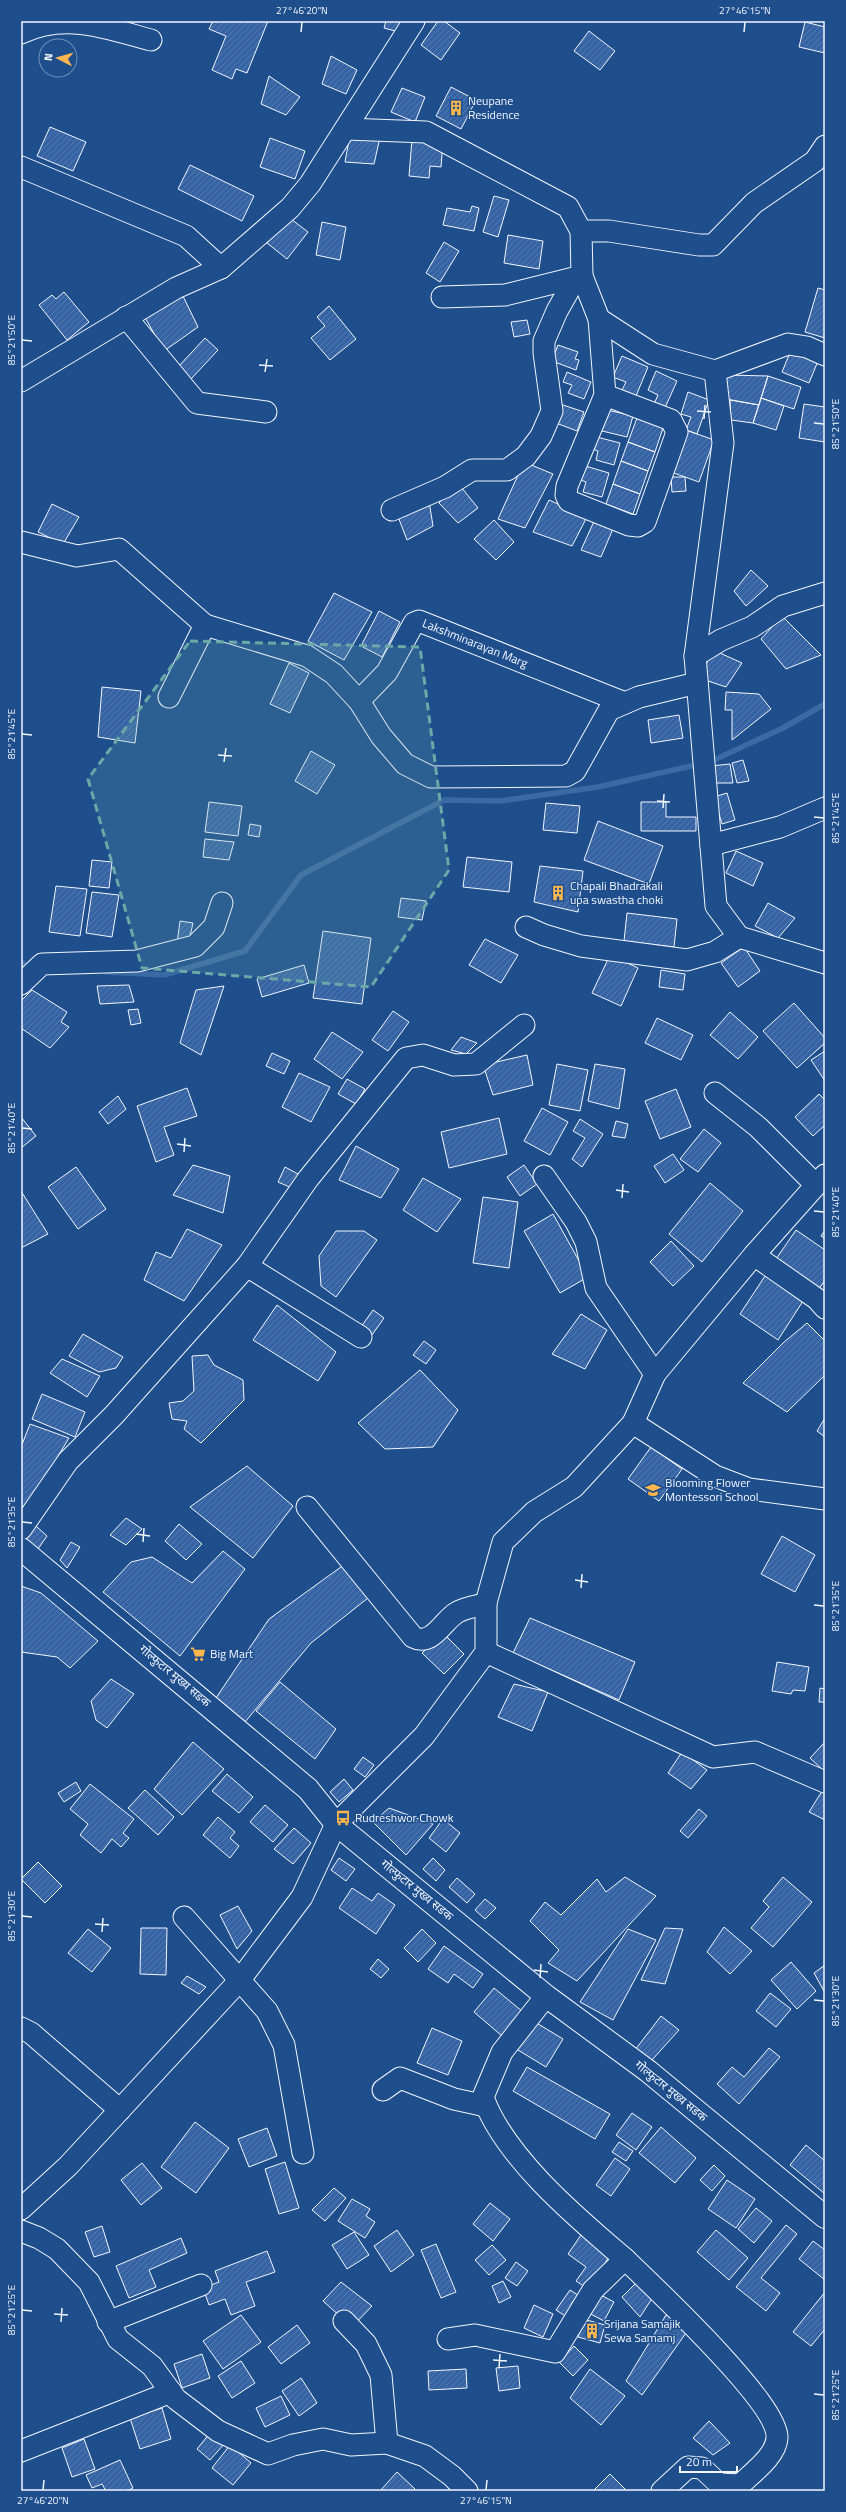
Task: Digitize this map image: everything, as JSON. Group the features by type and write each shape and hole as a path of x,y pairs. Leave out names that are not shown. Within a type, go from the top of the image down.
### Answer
{"main road":[{"name":"गोल्फुटार मुख्य सडक","path":"21,1549 308,1789 336,1824 546,1996 648,2071 825,2217"}],"street":[{"path":"21,381 176,288 221,268 290,208 310,184 346,129 385,64 414,21"},
{"path":"21,34 52,23 86,22 151,40"},
{"path":"346,129 426,132 568,207 581,231 578,278 557,311 544,341 552,411 541,436 526,456 507,470 472,470 445,487 392,510"},
{"path":"581,231 609,231 712,245 754,203 787,182 815,161 825,146"},
{"path":"21,167 186,236 221,268"},
{"path":"442,297 505,295 578,278"},
{"path":"578,278 599,319 606,395 566,486 566,495 569,501 630,525 638,526 645,522 677,432 670,420 606,395"},
{"path":"126,318 197,403 266,412"},
{"path":"599,319 653,354 715,371 788,344 807,346 825,355"},
{"path":"715,371 723,443 695,656 716,906 739,937 825,964"},
{"path":"21,542 77,556 119,549 205,625 306,656 334,674 359,701 381,736 405,764 431,777 566,776 574,771 609,710 639,697 697,683"},
{"path":"695,656 721,640 752,626 783,606 825,593"},
{"name":"Lakshminarayan Marg","path":"359,701 386,672 414,623 419,621 625,703"},
{"path":"169,697 205,625"},
{"path":"711,845 780,828 825,808"},
{"path":"29,976 137,961 195,946 214,928 222,903"},
{"path":"526,927 544,935 581,946 686,960 715,952 739,937"},
{"path":"21,1529 68,1461 114,1415 247,1266 308,1179 406,1058 423,1055 454,1065 476,1064 524,1025"},
{"path":"21,2209 68,2166 239,1981 302,1897 336,1824 424,1736 486,1652 486,1603 502,1542 534,1512 574,1487 633,1423 655,1374 754,1255 821,1180 715,1093"},
{"path":"544,1176 576,1222 586,1242 596,1288 655,1374"},
{"path":"754,1255 817,1299 825,1308"},
{"path":"247,1266 361,1337"},
{"path":"633,1423 715,1476 749,1488 825,1499"},
{"path":"307,1507 413,1637 418,1639 426,1639 443,1626 456,1612 486,1603"},
{"path":"486,1652 713,1757 755,1752 825,1782"},
{"path":"184,1917 239,1981 267,2010 284,2046 303,2153"},
{"path":"546,1996 502,2052 483,2097 486,2106 510,2147 580,2221 625,2259 703,2334 770,2414 777,2437 772,2451 740,2485 719,2484 702,2468 688,2467 662,2491"},
{"path":"21,2028 31,2033 120,2110"},
{"path":"383,2090 400,2078 454,2099 486,2106"},
{"path":"21,2231 40,2238 57,2249 89,2282 108,2322 118,2339 152,2366 176,2399 218,2431 268,2454 293,2445 323,2439 351,2445 387,2443 425,2456 452,2476 467,2491"},
{"path":"448,2339 475,2335 556,2352 593,2290 625,2259"},
{"path":"108,2322 201,2285"},
{"path":"344,2321 366,2344 381,2375 387,2443"},
{"path":"21,2451 171,2392"}],"highlighted area":[{"path":"190,641 420,647 449,870 371,987 142,968 88,779"}],"building":[{"path":"213,21 268,21 247,73 236,69 232,79 212,70 226,36 209,29"},
{"path":"386,21 406,21 399,32 384,28"},
{"path":"438,21 444,21 460,33 441,60 421,45"},
{"path":"805,22 825,27 825,53 799,47"},
{"path":"589,31 615,51 600,70 574,51"},
{"path":"331,56 357,70 346,94 322,84"},
{"path":"269,76 300,97 286,115 261,104"},
{"name":"Neupane Residence","path":"451,87 476,100 461,129 436,116"},
{"path":"402,88 425,97 415,122 391,112"},
{"path":"50,127 86,142 73,171 37,156"},
{"path":"351,129 381,133 374,164 345,162"},
{"path":"270,138 305,151 295,179 260,167"},
{"path":"412,139 443,142 441,167 430,166 429,178 409,176"},
{"path":"190,165 254,196 242,221 178,189"},
{"path":"494,196 509,200 498,237 483,232"},
{"path":"472,206 479,208 474,231 443,225 447,208 470,212"},
{"path":"287,216 308,232 287,259 267,243"},
{"path":"322,222 346,227 340,260 316,255"},
{"path":"508,235 543,241 539,269 504,263"},
{"path":"444,242 459,251 440,282 426,273"},
{"path":"818,288 825,290 825,338 805,332"},
{"path":"64,292 89,322 67,340 39,305 52,295 56,299"},
{"path":"182,294 198,327 164,351 143,314"},
{"path":"329,306 356,339 330,360 311,338 325,326 317,317"},
{"path":"527,320 530,334 514,337 511,322"},
{"path":"205,338 218,350 191,379 178,367"},
{"path":"558,345 578,352 575,359 579,360 576,370 552,361"},
{"path":"791,350 818,361 809,383 782,372"},
{"path":"622,356 648,367 636,396 622,390 626,382 613,377"},
{"path":"656,371 677,381 664,410 653,406 658,395 648,390"},
{"path":"567,372 591,382 584,399 568,393 572,385 563,382"},
{"path":"726,375 768,376 759,405 726,399"},
{"path":"768,376 801,387 794,409 761,398"},
{"path":"688,392 709,400 697,434 686,430 691,417 681,414"},
{"path":"761,398 784,406 776,430 753,423"},
{"path":"730,400 759,405 753,423 731,420"},
{"path":"557,403 584,412 577,431 556,423"},
{"path":"804,404 825,407 825,442 799,438"},
{"path":"603,409 633,416 627,437 598,430"},
{"path":"637,418 663,428 655,452 628,442"},
{"path":"686,430 714,440 699,482 671,472"},
{"path":"593,436 620,443 614,465 596,460 598,451 590,448"},
{"path":"628,442 655,452 648,471 621,461"},
{"path":"621,461 648,471 640,494 613,484"},
{"path":"524,462 553,474 525,528 498,519"},
{"path":"582,465 609,473 602,497 583,492 586,482 578,479"},
{"path":"671,477 685,477 686,491 672,492"},
{"path":"457,482 478,508 458,523 439,503"},
{"path":"613,484 640,494 633,514 606,504"},
{"path":"549,500 587,517 572,546 533,532"},
{"path":"429,501 433,526 407,540 397,514"},
{"path":"52,504 79,517 63,544 38,532"},
{"path":"596,517 615,524 601,557 581,550"},
{"path":"494,520 514,542 496,560 474,539"},
{"path":"751,570 768,586 746,606 734,591"},
{"path":"334,593 372,612 344,660 308,641"},
{"path":"379,611 400,622 382,657 361,646"},
{"path":"782,616 821,655 786,669 761,639"},
{"path":"711,649 742,663 726,687 702,679"},
{"path":"289,663 309,673 290,713 270,704"},
{"path":"102,687 141,691 135,743 98,737"},
{"path":"726,692 759,694 771,709 732,740 732,710 725,710"},
{"path":"679,715 683,738 651,743 648,720"},
{"path":"311,751 335,765 317,794 295,781"},
{"path":"743,760 749,781 737,783 732,763"},
{"path":"730,764 733,783 715,783 711,766"},
{"path":"727,793 735,820 722,824 714,797"},
{"path":"209,802 242,806 238,836 205,832"},
{"path":"641,802 666,802 666,817 696,817 696,831 641,831"},
{"path":"546,803 580,806 577,833 543,830"},
{"path":"598,821 663,846 649,884 584,860"},
{"path":"250,824 261,826 259,837 248,835"},
{"path":"205,839 234,842 229,860 203,857"},
{"path":"736,851 763,863 753,886 726,873"},
{"path":"467,857 512,862 509,892 463,887"},
{"path":"92,860 112,862 109,888 89,886"},
{"name":"Chapali Bhadrakali upa swastha choki","path":"540,866 583,871 578,912 534,902"},
{"path":"56,886 87,889 80,936 49,932"},
{"path":"92,892 119,895 112,937 86,933"},
{"path":"401,898 426,901 422,920 398,917"},
{"path":"768,903 795,918 778,938 755,926"},
{"path":"627,913 677,919 674,947 624,941"},
{"path":"180,921 193,923 188,945 177,943"},
{"path":"323,931 371,938 362,1004 313,998"},
{"path":"485,939 518,955 501,983 469,965"},
{"path":"744,947 760,971 738,987 721,963"},
{"path":"610,955 638,968 621,1006 592,993"},
{"path":"304,965 309,983 262,997 257,979"},
{"path":"661,970 685,974 683,990 659,987"},
{"path":"129,985 134,1002 100,1004 97,986"},
{"path":"224,986 201,1055 180,1043 196,990"},
{"path":"32,990 67,1012 61,1022 69,1027 50,1048 21,1028 21,1001"},
{"path":"794,1003 825,1038 825,1043 797,1068 763,1031"},
{"path":"138,1009 141,1023 131,1025 128,1010"},
{"path":"393,1011 409,1022 388,1051 372,1040"},
{"path":"730,1012 758,1037 738,1059 710,1035"},
{"path":"657,1018 693,1035 681,1060 645,1043"},
{"path":"332,1032 363,1052 342,1079 314,1059"},
{"path":"461,1037 477,1043 466,1054 451,1050"},
{"path":"825,1051 825,1081 811,1060"},
{"path":"272,1053 290,1061 284,1074 266,1066"},
{"path":"527,1055 533,1085 493,1095 483,1065"},
{"path":"557,1064 588,1070 580,1111 549,1105"},
{"path":"595,1064 625,1069 619,1109 588,1101"},
{"path":"299,1073 330,1087 311,1122 282,1107"},
{"path":"347,1079 365,1089 356,1104 338,1094"},
{"path":"187,1088 197,1116 164,1127 174,1155 156,1162 137,1106"},
{"path":"676,1089 691,1127 660,1139 645,1101"},
{"path":"819,1094 825,1100 825,1125 813,1136 795,1117"},
{"path":"118,1096 126,1109 108,1124 99,1112"},
{"path":"542,1108 568,1122 550,1155 524,1141"},
{"path":"21,1117 36,1136 21,1148"},
{"path":"499,1118 507,1154 449,1168 441,1132"},
{"path":"580,1119 603,1134 582,1167 572,1159 585,1138 573,1131"},
{"path":"616,1121 628,1124 625,1138 612,1136"},
{"path":"704,1129 721,1143 698,1172 680,1159"},
{"path":"356,1146 399,1169 381,1198 339,1180"},
{"path":"673,1154 684,1170 665,1183 654,1166"},
{"path":"193,1165 230,1176 223,1213 173,1195"},
{"path":"524,1165 537,1184 520,1196 507,1177"},
{"path":"76,1167 106,1209 78,1229 48,1187"},
{"path":"285,1167 298,1174 292,1188 278,1182"},
{"path":"423,1178 461,1199 437,1232 403,1210"},
{"path":"710,1183 743,1211 702,1262 669,1234"},
{"path":"21,1191 48,1234 21,1248"},
{"path":"483,1197 518,1202 509,1268 473,1263"},
{"path":"553,1214 588,1277 560,1293 524,1231"},
{"path":"187,1229 222,1245 184,1301 144,1280 156,1252 171,1258"},
{"path":"796,1230 825,1250 825,1280 819,1289 776,1259"},
{"path":"825,1230 825,1238 821,1236"},
{"path":"336,1231 364,1231 377,1240 336,1297 321,1286 319,1256"},
{"path":"671,1241 694,1266 673,1286 650,1262"},
{"path":"765,1276 803,1301 778,1340 740,1314"},
{"path":"277,1305 336,1352 318,1381 253,1340"},
{"path":"373,1310 384,1318 372,1335 361,1327"},
{"path":"581,1314 607,1330 585,1369 552,1354"},
{"path":"807,1323 825,1341 825,1375 787,1412 743,1383 783,1343"},
{"path":"83,1334 123,1357 116,1368 99,1372 69,1356"},
{"path":"424,1341 436,1350 426,1364 413,1355"},
{"path":"208,1355 214,1365 243,1380 244,1400 201,1443 184,1429 187,1421 172,1419 169,1403 183,1401 194,1391 192,1356"},
{"path":"62,1359 100,1376 87,1397 50,1373"},
{"path":"420,1370 458,1410 433,1447 385,1449 358,1423"},
{"path":"42,1394 85,1412 75,1437 32,1419"},
{"path":"825,1418 825,1437 817,1431"},
{"path":"30,1424 69,1438 21,1517 21,1447"},
{"path":"651,1447 682,1469 659,1501 628,1479"},
{"path":"247,1466 293,1506 253,1558 190,1507"},
{"path":"126,1518 142,1529 126,1545 110,1535"},
{"path":"179,1524 202,1544 186,1560 165,1541"},
{"path":"36,1526 47,1536 38,1549 25,1540"},
{"path":"782,1536 815,1555 795,1592 761,1574"},
{"path":"71,1542 80,1547 67,1568 60,1560"},
{"path":"223,1551 245,1569 180,1656 103,1592 131,1562 152,1557 192,1583"},
{"path":"345,1564 368,1598 311,1643 245,1722 216,1698 269,1619"},
{"path":"21,1586 41,1593 98,1641 70,1668 57,1657 21,1652"},
{"path":"530,1618 635,1662 619,1700 513,1653"},
{"path":"442,1632 464,1654 444,1674 422,1653"},
{"path":"777,1662 809,1667 805,1691 793,1690 791,1694 772,1691"},
{"path":"111,1679 134,1694 107,1728 96,1720 91,1701"},
{"path":"280,1682 336,1729 315,1759 256,1711"},
{"path":"514,1684 548,1692 532,1731 498,1717"},
{"path":"820,1688 825,1689 825,1702 819,1702"},
{"path":"193,1742 224,1769 182,1815 154,1789"},
{"path":"825,1742 825,1772 810,1758"},
{"path":"682,1752 707,1770 691,1789 668,1773"},
{"path":"363,1757 374,1765 365,1777 354,1769"},
{"path":"227,1774 253,1797 239,1813 212,1791"},
{"path":"344,1779 353,1790 339,1802 330,1792"},
{"path":"76,1782 81,1791 64,1802 58,1793"},
{"path":"90,1784 134,1819 123,1833 129,1838 121,1847 112,1839 101,1853 80,1835 88,1824 70,1809"},
{"path":"825,1788 825,1820 809,1812"},
{"path":"145,1790 174,1817 158,1835 128,1808"},
{"path":"265,1805 288,1825 273,1842 250,1822"},
{"path":"389,1808 433,1824 406,1855 373,1822"},
{"path":"699,1809 707,1816 688,1838 680,1831"},
{"path":"218,1817 235,1832 230,1838 239,1846 230,1858 203,1835"},
{"path":"443,1819 460,1833 446,1852 429,1838"},
{"path":"294,1828 311,1843 293,1864 274,1849"},
{"path":"339,1858 355,1869 346,1881 331,1870"},
{"path":"433,1858 445,1870 436,1881 423,1869"},
{"path":"38,1862 62,1886 45,1903 21,1879"},
{"path":"625,1877 656,1896 577,1981 548,1963 559,1950 530,1921 545,1902 561,1915 597,1879 606,1892"},
{"path":"783,1877 812,1902 773,1947 751,1928 769,1907 763,1901"},
{"path":"457,1878 475,1894 467,1903 449,1887"},
{"path":"352,1888 372,1901 378,1893 395,1905 376,1934 339,1908"},
{"path":"485,1899 496,1908 485,1919 475,1910"},
{"path":"238,1906 252,1931 237,1949 220,1915"},
{"path":"724,1927 752,1951 730,1974 707,1952"},
{"path":"141,1928 167,1928 166,1975 140,1974"},
{"path":"665,1928 683,1929 665,1984 641,1980"},
{"path":"88,1929 111,1948 92,1972 68,1953"},
{"path":"422,1929 436,1943 418,1962 404,1948"},
{"path":"628,1929 656,1940 613,2020 580,2002"},
{"path":"444,1946 483,1974 473,1988 454,1974 448,1983 428,1969"},
{"path":"378,1959 389,1969 381,1978 370,1969"},
{"path":"791,1962 816,1991 797,2009 771,1980"},
{"path":"825,1965 825,1993 814,1973"},
{"path":"187,1976 206,1987 199,1994 181,1983"},
{"path":"494,1988 523,2012 502,2036 474,2012"},
{"path":"770,1993 791,2009 776,2027 756,2011"},
{"path":"661,2016 679,2030 651,2061 635,2050"},
{"path":"530,2019 563,2039 546,2067 513,2047"},
{"path":"432,2028 462,2041 448,2075 417,2063"},
{"path":"769,2048 780,2057 739,2104 717,2084 732,2067 744,2077"},
{"path":"527,2067 610,2114 595,2139 513,2091"},
{"path":"632,2113 652,2127 636,2150 616,2135"},
{"path":"195,2122 229,2148 196,2193 161,2167"},
{"path":"661,2127 696,2158 675,2183 639,2153"},
{"path":"267,2128 277,2156 249,2167 238,2139"},
{"path":"619,2142 633,2151 626,2161 612,2152"},
{"path":"806,2145 825,2161 825,2194 790,2165"},
{"path":"615,2158 630,2169 611,2196 596,2185"},
{"path":"285,2162 299,2208 279,2214 265,2169"},
{"path":"142,2163 162,2188 141,2205 121,2180"},
{"path":"714,2165 725,2176 712,2191 700,2180"},
{"path":"727,2180 755,2199 736,2228 708,2209"},
{"path":"334,2188 346,2198 325,2221 312,2210"},
{"path":"352,2199 370,2209 366,2216 375,2222 365,2238 338,2221"},
{"path":"490,2203 510,2219 493,2241 473,2224"},
{"path":"756,2208 772,2221 754,2243 738,2229"},
{"path":"786,2225 797,2234 761,2278 780,2293 766,2311 736,2287"},
{"path":"102,2226 110,2252 94,2257 85,2232"},
{"path":"397,2230 414,2255 391,2272 374,2246"},
{"path":"716,2230 748,2258 729,2280 697,2252"},
{"path":"354,2232 369,2255 347,2269 332,2245"},
{"path":"583,2232 612,2252 605,2263 609,2266 585,2287 576,2281 586,2267 568,2254"},
{"path":"181,2238 187,2253 149,2270 156,2287 129,2298 116,2266"},
{"path":"813,2241 825,2250 825,2280 799,2259"},
{"path":"436,2244 456,2292 441,2298 421,2250"},
{"path":"492,2245 506,2260 489,2275 475,2260"},
{"path":"267,2251 275,2272 246,2282 255,2306 231,2315 225,2299 209,2305 203,2288 219,2282 215,2271"},
{"path":"516,2262 528,2271 517,2286 505,2278"},
{"path":"503,2281 511,2297 499,2303 492,2286"},
{"path":"638,2281 653,2297 640,2317 622,2297"},
{"path":"341,2282 372,2306 352,2327 323,2301"},
{"path":"570,2290 584,2299 570,2319 556,2310"},
{"path":"595,2292 614,2302 604,2321 585,2311"},
{"path":"825,2292 825,2329 811,2346 793,2332"},
{"path":"534,2305 553,2314 543,2337 524,2328"},
{"path":"241,2315 261,2342 223,2369 203,2341"},
{"path":"666,2315 691,2326 642,2395 626,2381"},
{"name":"Srijana Samajik Sewa Samamj","path":"583,2319 605,2325 600,2343 578,2337"},
{"path":"297,2325 310,2343 281,2364 268,2347"},
{"path":"574,2346 588,2360 573,2376 559,2362"},
{"path":"202,2354 210,2378 182,2388 174,2364"},
{"path":"241,2361 255,2383 232,2398 218,2376"},
{"path":"518,2366 520,2388 499,2391 496,2368"},
{"path":"466,2369 467,2388 429,2390 428,2371"},
{"path":"590,2369 625,2396 601,2425 570,2398"},
{"path":"301,2378 317,2403 299,2416 282,2391"},
{"path":"281,2396 290,2415 265,2427 256,2408"},
{"path":"162,2408 171,2439 140,2449 130,2418"},
{"path":"709,2421 730,2443 713,2455 693,2438"},
{"path":"210,2433 224,2444 210,2460 197,2449"},
{"path":"84,2439 95,2469 72,2477 62,2448"},
{"path":"230,2445 251,2463 233,2485 212,2468"},
{"path":"120,2460 133,2488 127,2491 106,2491 102,2484 92,2488 86,2475"},
{"path":"397,2472 415,2489 413,2491 380,2491"},
{"path":"610,2474 627,2491 593,2491"}],"waterway":[{"path":"714,760 783,728 825,704"},
{"path":"106,972 164,975 245,951 301,875 444,800 500,801 598,787 691,766"},
{"path":"21,961 28,968 32,968"}],"place":[{"name":"Neupane Residence","path":"456,108"},
{"name":"Chapali Bhadrakali upa swastha choki","path":"558,893"},
{"name":"Blooming Flower Montessori School","path":"653,1490"},
{"name":"Big Mart","path":"198,1654"},
{"name":"Rudreshwor Chowk","path":"343,1818"},
{"name":"Srijana Samajik Sewa Samamj","path":"592,2331"}]}
